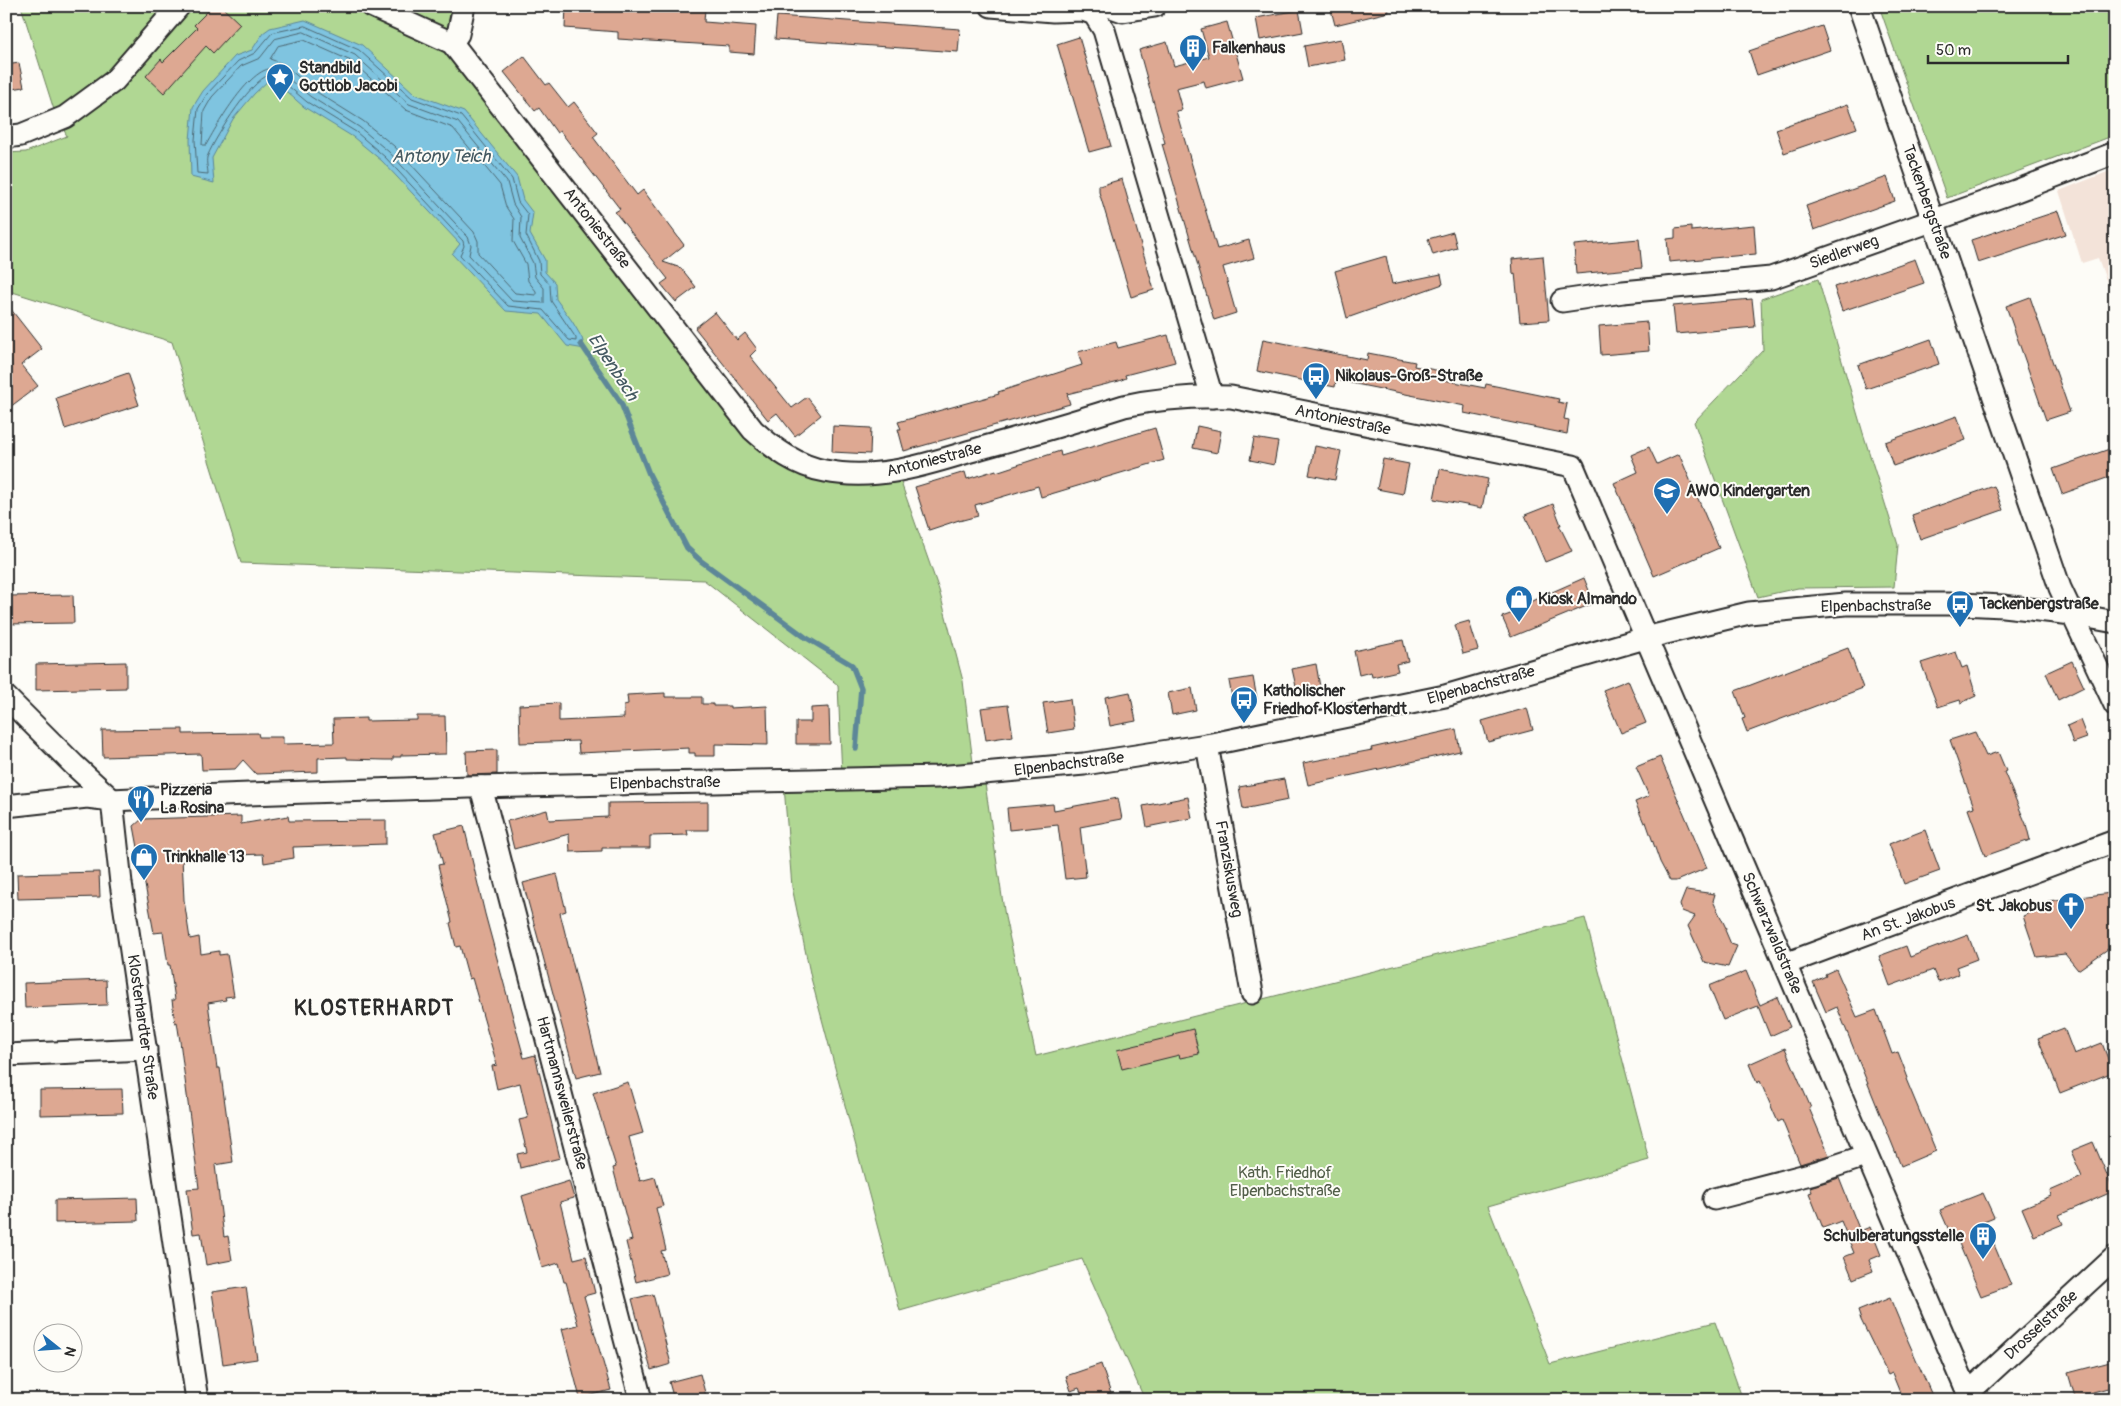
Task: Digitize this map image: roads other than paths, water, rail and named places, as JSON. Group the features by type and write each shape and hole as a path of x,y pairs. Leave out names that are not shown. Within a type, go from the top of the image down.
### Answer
{"street":[{"path":"6,137 21,135 65,116 114,81 179,6"},
{"name":"Antoniestraße","path":"371,6 452,43 753,430 779,452 791,459 823,471 836,473 873,475 898,472 1124,406 1172,397 1231,397 1573,466"},
{"path":"452,43 458,34 464,6"},
{"path":"991,6 1053,11 1123,11 1155,6"},
{"name":"Tackenbergstraße","path":"1859,6 2060,588 2115,706"},
{"path":"1102,10 1104,30 1212,397"},
{"name":"Siedlerweg","path":"1562,301 1622,292 1771,278 2115,153"},
{"name":"Schwarzwaldstraße","path":"1573,466 1865,1156 1970,1396"},
{"name":"Elpenbachstraße","path":"6,806 87,797 112,800 481,787 952,777 1084,764 1206,745 1445,696 1646,638 1749,613 1846,604 1965,604 2003,606 2072,614 2115,622"},
{"path":"6,697 112,800"},
{"name":"Franziskusweg","path":"1206,745 1252,993"},
{"name":"Hartmannsweilerstraße","path":"481,787 641,1400"},
{"name":"Klosterhardter Straße","path":"112,800 123,892 197,1400"},
{"name":"An St. Jakobus","path":"1785,964 2115,842"},
{"path":"6,1055 146,1049"},
{"path":"1714,1199 1814,1173 1865,1156"},
{"name":"Drosselstraße","path":"1970,1396 2115,1257"}],"water":[{"name":"Antony Teich","path":"305,20 362,45 415,94 464,112 517,177 523,200 533,213 530,234 545,260 545,272 555,283 556,299 582,338 585,349 567,346 541,314 506,311 452,254 460,244 382,161 353,137 304,107 271,78 254,94 233,119 212,158 214,183 191,177 190,140 193,107 203,91 235,56 252,50 263,33 270,28"}],"waterway":[{"name":"Elpenbach","path":"581,344 621,403 649,474 687,548 701,561 805,637 852,665 861,688 856,749"}],"place":[{"name":"Falkenhaus","path":"1193,72"},
{"name":"Standbild Gottlob Jacobi","path":"280,101"},
{"name":"Nikolaus-Groß-Straße","path":"1316,400"},
{"name":"AWO Kindergarten","path":"1667,515"},
{"name":"Kiosk Almando","path":"1519,623"},
{"name":"Tackenbergstraße","path":"1960,628"},
{"name":"Katholischer Friedhof Klosterhardt","path":"1244,724"},
{"name":"Pizzeria La Rosina","path":"141,823"},
{"name":"Trinkhalle 13","path":"144,881"},
{"name":"St. Jakobus","path":"2071,930"},
{"name":"Schulberatungsstelle","path":"1983,1260"}],"district":[{"name":"KLOSTERHARDT","path":"374,1008"}],"park label":[{"name":"Kath. Friedhof Elpenbachstraße","path":"1285,1182"}]}
